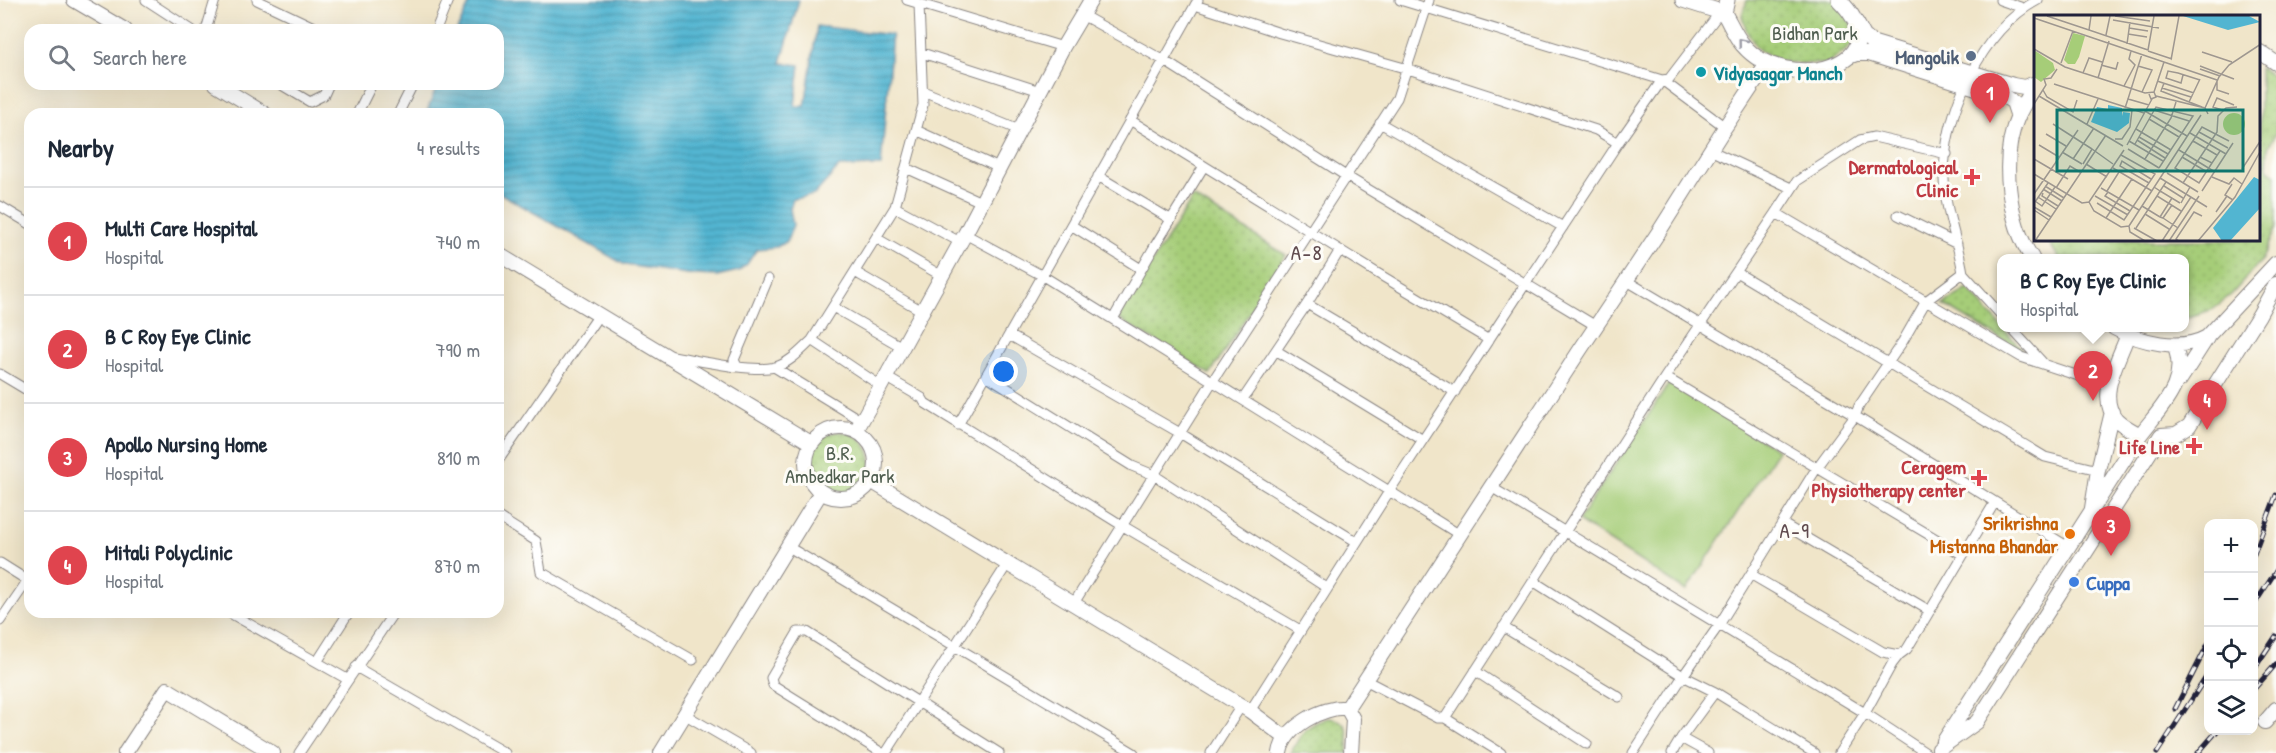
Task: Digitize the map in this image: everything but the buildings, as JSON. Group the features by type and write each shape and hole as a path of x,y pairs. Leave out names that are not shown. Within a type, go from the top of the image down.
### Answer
{"main road":[{"path":"1683,0 1726,6 1743,45 1767,64 1784,69 1818,69 1837,65 1851,56 1857,39 1857,23 1839,0"}],"street":[{"path":"75,0 115,24"},
{"path":"146,0 183,24"},
{"path":"208,24 215,0"},
{"path":"257,0 307,24"},
{"path":"438,24 448,0"},
{"path":"907,0 1063,47"},
{"path":"859,426 942,276 1063,47 1091,0"},
{"path":"1400,0 1428,4 1662,80 1725,127"},
{"path":"2000,0 2023,8"},
{"path":"1997,311 1963,273 1946,206 1944,177 1951,119 1967,78 1997,35 2023,8 2038,0"},
{"path":"958,424 1197,2 1280,33 1408,69 1596,130 1618,143"},
{"path":"664,354 737,366 774,367 795,356 812,340 896,207 923,105 919,4"},
{"path":"1074,603 1212,382 1397,98 1428,4"},
{"path":"1212,753 1300,630 1618,143 1662,80 1669,79 1726,6"},
{"path":"1082,15 1163,60 1346,176 1596,327"},
{"path":"1857,23 1864,36 1871,42 1967,78 2011,100 2018,117"},
{"path":"922,53 1040,91"},
{"path":"2261,53 2276,63"},
{"path":"1851,56 1869,54 1967,78 2019,86 2034,83"},
{"path":"1347,708 1367,681 1767,64"},
{"path":"2030,254 2018,230 2010,199 2010,155 2018,117 2034,87"},
{"path":"226,90 255,108"},
{"path":"290,90 310,102 324,95 326,90"},
{"path":"360,108 369,90"},
{"path":"401,108 410,90"},
{"path":"923,91 1019,130"},
{"path":"1130,120 1489,340"},
{"path":"1380,123 1563,227"},
{"path":"916,130 999,168"},
{"path":"1445,718 1665,377 1797,181 1860,140 1874,137 1947,154"},
{"path":"1710,150 1791,188"},
{"path":"1113,320 1170,219 1204,166"},
{"path":"906,168 981,202"},
{"path":"1098,176 1170,219"},
{"path":"0,206 24,220"},
{"path":"896,207 1043,276 1460,535"},
{"path":"1776,213 2021,357 2109,386"},
{"path":"1898,215 1957,244"},
{"path":"1071,225 1141,269"},
{"path":"876,238 942,276"},
{"path":"1243,399 1277,351 1340,250"},
{"path":"504,258 812,443"},
{"path":"2276,263 2276,270"},
{"path":"1934,752 2070,548 2140,435 2176,387 2207,337 2276,263"},
{"path":"855,272 922,311"},
{"path":"1737,272 2045,457 2098,470"},
{"path":"1633,753 1752,574 1816,469 1855,416 1859,406 1926,301 1963,273"},
{"path":"737,366 734,360 768,279"},
{"path":"1627,280 2070,548"},
{"path":"2161,435 2176,434 2189,426 2276,284"},
{"path":"1307,304 1455,392"},
{"path":"833,307 902,347"},
{"path":"504,452 599,315"},
{"path":"2015,332 2045,365"},
{"path":"2124,332 2174,345 2197,342 2207,337"},
{"path":"2128,334 2109,386 2109,397 2112,412 2119,422 2140,435"},
{"path":"1009,335 1180,433 1357,542"},
{"path":"812,340 884,382 922,398 925,403 1123,526 1300,630"},
{"path":"2174,345 2180,364 2176,387"},
{"path":"1277,351 1423,440"},
{"path":"774,367 859,426 874,450 876,469 871,481 858,494 845,498 833,497 821,492 811,482 806,470 806,456 812,443 820,434 832,429 859,426"},
{"path":"0,374 24,388"},
{"path":"986,375 1132,466 1154,475 1327,588"},
{"path":"1665,377 1963,555"},
{"path":"1934,752 1977,723 2161,435 2159,410"},
{"path":"2092,513 2098,470 2112,412"},
{"path":"871,481 1246,708 1286,738"},
{"path":"1491,488 1865,713 1934,752"},
{"path":"660,753 821,492"},
{"path":"1839,753 1865,713 1892,664 1907,649 1995,502"},
{"path":"504,521 536,541 541,572 693,660"},
{"path":"1784,524 1930,611"},
{"path":"788,546 1134,753"},
{"path":"0,563 24,576"},
{"path":"999,753 917,703 807,632 798,632 771,678 773,685 884,753 917,703 955,645 1008,563"},
{"path":"1752,574 1883,652 1899,655"},
{"path":"1533,581 1683,676 1715,692 1814,753"},
{"path":"0,621 24,586"},
{"path":"239,618 347,679"},
{"path":"317,662 345,618"},
{"path":"298,753 389,618"},
{"path":"1503,627 1619,697"},
{"path":"356,667 505,753"},
{"path":"1475,671 1587,744"},
{"path":"1367,681 1438,718 1445,718 1501,753"},
{"path":"125,753 167,689 273,753"},
{"path":"1672,753 1715,692"},
{"path":"1280,753 1286,738 1293,729 1311,718 1339,707 1347,708"},
{"path":"1347,708 1353,719 1351,753"},
{"path":"2265,722 2276,709"},
{"path":"684,714 751,753"},
{"path":"1682,738 1708,753"},
{"path":"1791,753 1797,743"}],"green space":[{"name":"Bidhan Park","path":"1747,0 1837,0 1850,18 1852,45 1828,64 1789,63 1772,58 1758,49 1747,32 1742,16"},
{"path":"2261,69 2276,78 2276,132 2268,148 2267,168 2276,174 2276,228 2261,261 2232,294 2211,310 2189,317 2189,254 2056,254 2048,242 2261,242"},
{"path":"1193,197 1286,255 1210,374 1117,318"},
{"path":"1968,289 1997,322 1997,332 2006,332 2026,354 1943,304"},
{"path":"1670,382 1778,450 1686,591 1578,521"},
{"name":"B.R. Ambedkar Park","path":"840,432 857,437 862,441 866,446 871,463 866,480 862,485 857,489 840,494 823,489 818,485 814,480 809,463 814,446 818,441 823,437"},
{"path":"1329,718 1336,719 1345,725 1348,735 1348,753 1291,753 1310,726"}],"water":[{"path":"471,0 799,0 781,63 800,65 795,106 805,106 817,26 892,35 881,166 839,167 814,195 793,199 790,209 793,225 787,241 777,247 757,249 747,264 738,271 717,276 694,275 625,265 504,195 504,108 428,108 435,90 504,90 504,24 460,24"}],"railway":[{"path":"2258,543 2276,495"},
{"path":"2258,599 2276,571"},
{"path":"2258,663 2276,636"},
{"path":"2175,709 2204,652"},
{"path":"2258,684 2276,664"},
{"path":"2157,753 2204,680"},
{"path":"2198,753 2214,735"}],"place":[{"name":"Mangolik","path":"1971,56"},
{"name":"Vidyasagar Manch","path":"1701,72"},
{"name":"Multi Care Hospital","path":"1990,123"},
{"name":"Dermatological Clinic","path":"1972,177"},
{"name":"B C Roy Eye Clinic","path":"2093,401"},
{"name":"Mitali Polyclinic","path":"2207,430"},
{"name":"Life Line","path":"2194,446"},
{"name":"Ceragem Physiotherapy center","path":"1979,478"},
{"name":"Srikrishna Mistanna Bhandar","path":"2070,534"},
{"name":"Apollo Nursing Home","path":"2111,556"},
{"name":"Cuppa","path":"2074,582"}],"district":[{"name":"A-8","path":"1307,252"},
{"name":"A-9","path":"1795,530"}]}
